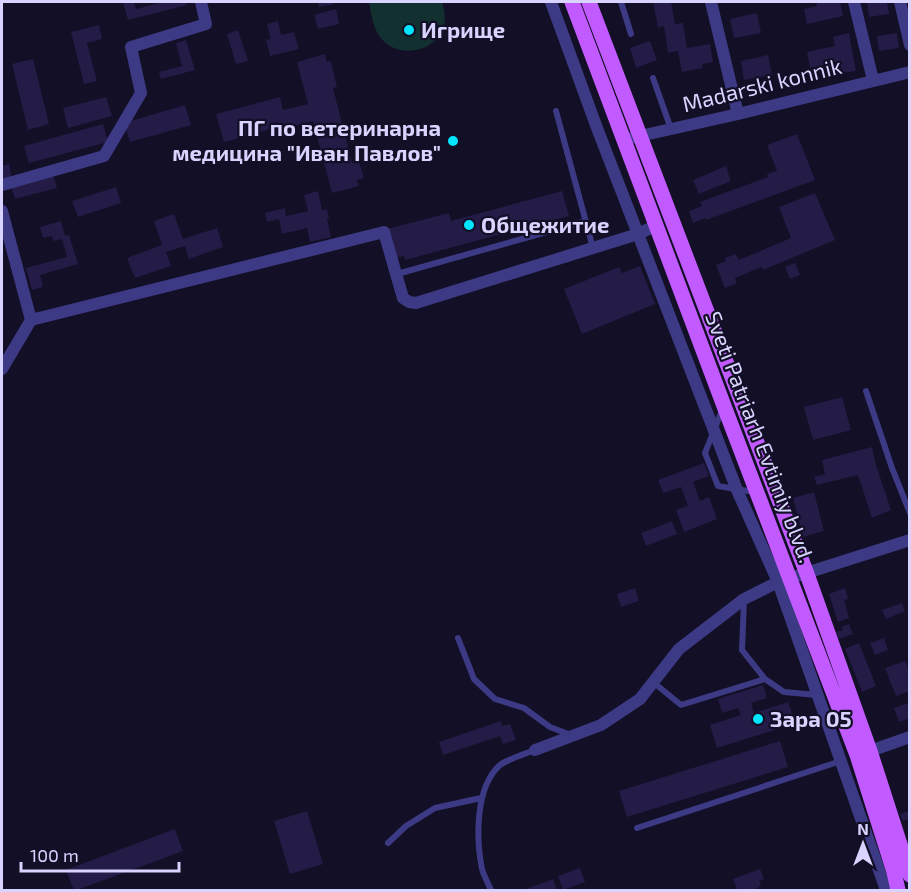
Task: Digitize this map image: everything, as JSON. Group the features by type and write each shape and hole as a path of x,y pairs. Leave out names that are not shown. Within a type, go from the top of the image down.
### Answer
{"main road":[{"name":"Sveti Patriarh Evtimiy blvd.","path":"572,2 757,492 784,581 857,755 898,891"},
{"name":"Sveti Patriarh Evtimiy blvd.","path":"589,2 807,574 870,751 909,875"}],"street":[{"path":"2,185 104,156 141,93 131,47 206,24 201,2"},
{"path":"551,2 597,128 737,490 784,581 817,695 886,891"},
{"path":"711,2 738,114"},
{"path":"854,2 873,80"},
{"path":"900,2 909,45"},
{"name":"Madarski konnik","path":"624,139 909,72"},
{"path":"2,212 31,320"},
{"path":"2,369 31,320 384,231 403,298 416,303 638,234 657,225"},
{"path":"535,750 601,725 640,699 679,650 744,599 784,581 909,540"},
{"path":"870,751 909,737"}],"lane":[{"path":"621,2 632,34"},
{"path":"653,78 671,129"},
{"path":"556,111 593,248"},
{"path":"396,274 586,221"},
{"path":"866,391 909,513"},
{"path":"714,429 724,406"},
{"path":"737,490 757,492"},
{"path":"744,599 742,650 765,679 784,692 817,695"},
{"path":"458,638 474,679 495,699 524,708 550,727 574,736"},
{"path":"653,682 681,705 765,679"},
{"path":"491,891 482,871 478,836 481,798 492,775 501,765 535,750"},
{"path":"637,828 841,761"},
{"path":"388,843 406,826 435,808 481,798"}],"green space":[{"name":"Игрище","path":"369,2 442,2 444,25 440,34 425,47 406,51 396,49 380,37"}],"building":[{"path":"123,2 134,2 136,9 163,2 184,2 187,5 128,20"},
{"path":"318,2 334,2 334,4 319,7"},
{"path":"653,2 671,2 675,24 683,23 687,48 710,44 713,62 702,64 703,68 682,72 678,51 668,53 664,26 658,27"},
{"path":"816,2 840,2 843,16 807,24 804,9 817,6"},
{"path":"867,2 887,2 889,14 869,17"},
{"path":"336,9 339,24 318,29 314,15"},
{"path":"757,13 761,33 734,38 730,19"},
{"path":"278,21 281,35 294,32 299,49 270,56 266,40 271,39 267,24"},
{"path":"99,25 102,39 87,43 97,81 84,84 71,32"},
{"path":"238,30 248,61 236,64 227,34"},
{"path":"849,33 856,71 842,73 840,62 810,68 807,52 835,46 833,37"},
{"path":"897,33 899,48 879,51 877,36"},
{"path":"186,40 195,70 161,79 159,72 182,66 176,43"},
{"path":"650,41 657,60 636,68 630,48"},
{"path":"325,54 327,62 331,61 337,87 333,88 352,163 359,162 364,178 357,180 359,186 332,193 313,121 271,132 271,129 224,142 216,114 280,97 283,110 308,104 297,62"},
{"path":"768,55 772,75 744,80 741,61"},
{"path":"33,59 49,124 28,130 12,64"},
{"path":"106,97 112,116 68,128 63,108"},
{"path":"185,105 191,125 130,142 124,123"},
{"path":"103,124 108,142 29,163 24,146"},
{"path":"797,134 815,180 693,223 689,211 702,206 700,202 768,177 767,174 777,171 767,145"},
{"path":"9,164 12,179 2,182 2,166"},
{"path":"726,166 731,181 699,194 693,180"},
{"path":"53,174 57,188 15,199 11,186"},
{"path":"116,187 121,203 78,217 72,201"},
{"path":"318,191 322,210 327,209 331,237 310,242 307,228 282,234 279,219 267,222 265,213 285,208 286,216 308,211 304,195"},
{"name":"Общежитие","path":"562,191 569,216 405,260 404,256 395,258 387,229 449,213 451,221"},
{"path":"815,193 835,240 763,270 761,267 735,278 737,283 725,288 716,265 736,254 739,260 791,238 779,207"},
{"path":"174,214 183,239 217,228 223,247 189,259 185,246 166,252 171,266 135,278 127,258 162,245 154,221"},
{"path":"61,221 65,236 69,235 78,264 40,275 43,287 32,290 26,268 67,257 62,239 53,241 52,236 43,238 40,227"},
{"path":"795,263 800,275 790,279 785,267"},
{"path":"640,266 655,304 582,334 564,289 619,267 622,273"},
{"path":"842,397 851,430 813,440 804,407"},
{"path":"872,447 891,510 872,518 858,475 817,485 814,477 825,474 822,460"},
{"path":"704,463 709,476 693,482 700,501 709,497 717,519 684,532 676,510 688,506 681,487 663,493 658,480"},
{"path":"814,492 824,531 803,537 793,498"},
{"path":"672,521 677,534 646,546 641,533"},
{"path":"635,588 639,601 621,607 617,594"},
{"path":"845,588 848,599 844,600 849,618 838,622 829,594"},
{"path":"902,603 905,611 886,619 882,610"},
{"path":"849,624 853,634 839,639 836,632 843,630 841,627"},
{"path":"884,638 888,650 875,655 870,643"},
{"path":"859,643 876,686 862,692 845,649"},
{"path":"905,661 910,673 910,691 896,696 885,668"},
{"name":"Зара 05","path":"763,685 767,698 751,703 754,713 788,702 793,716 779,721 781,728 717,748 710,725 741,715 738,708 722,713 718,699"},
{"path":"908,703 910,718 899,722 894,708"},
{"path":"501,721 502,726 510,724 516,740 503,744 500,736 443,755 439,742"},
{"path":"780,741 788,767 627,817 619,791"},
{"path":"307,811 323,864 290,874 274,821"},
{"path":"910,811 910,818 903,821 900,814"},
{"path":"175,829 183,851 74,890 66,870"},
{"path":"580,868 585,882 563,890 558,876"},
{"path":"760,869 764,879 759,881 761,884 759,887 755,890 737,890 733,879"},
{"path":"553,879 557,890 523,890"}],"place":[{"name":"Игрище","path":"409,30"},
{"name":"ПГ по ветеринарна медицина \"Иван Павлов\"","path":"453,141"},
{"name":"Общежитие","path":"469,225"},
{"name":"Зара 05","path":"758,719"}]}
